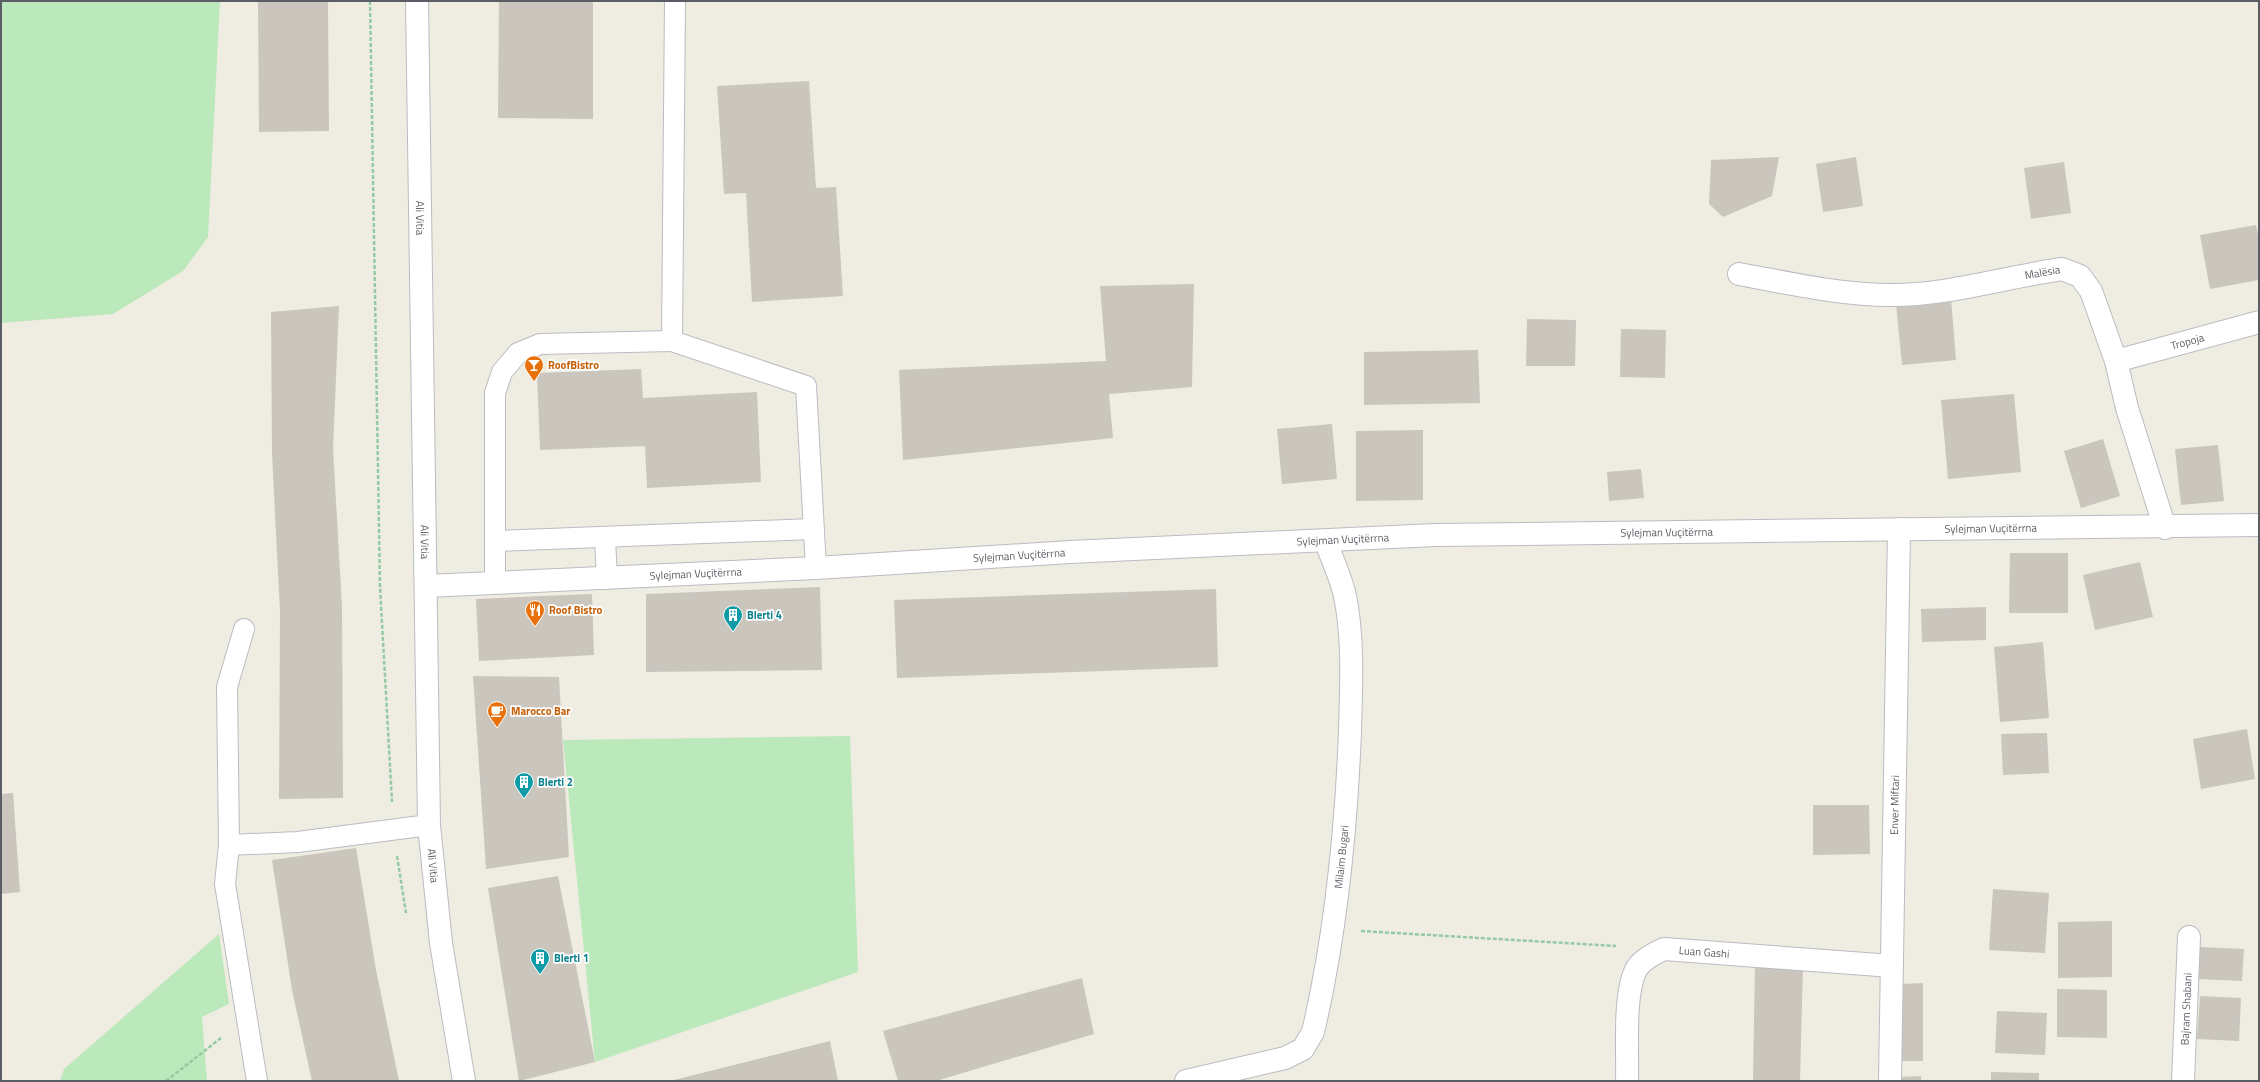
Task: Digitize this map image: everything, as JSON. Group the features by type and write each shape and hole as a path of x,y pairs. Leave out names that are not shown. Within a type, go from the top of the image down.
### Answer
{"street":[{"name":"Ali Vitia","path":"417,1 427,586 429,825 441,943 464,1081"},
{"name":"Malësia","path":"1738,274 1840,292 1892,295 1936,292 2062,269 2080,276 2091,291 2116,361 2127,408 2165,528"},
{"name":"Tropoja","path":"2116,361 2259,322"},
{"name":"Sylejman Vuçitërrna","path":"427,586 816,568 1078,552 1326,542 1443,535 1899,529 2165,528 2259,525"},
{"name":"Enver Miftari","path":"1890,1081 1899,529"},
{"name":"Milaim Bugari","path":"1186,1081 1259,1066 1286,1058 1303,1049 1313,1032 1339,886 1348,765 1351,636 1344,595 1326,542"},
{"name":"Bajram Shabani","path":"2183,1081 2189,937"},
{"name":"Luan Gashi","path":"1627,1081 1628,1012 1632,982 1638,968 1651,955 1664,949 1892,966"}],"lane":[{"path":"672,341 675,1"},
{"path":"495,583 495,393 502,372 518,353 540,344 672,341 806,386 816,568"},
{"path":"494,541 813,529"},
{"path":"605,538 607,578"},
{"path":"244,629 227,687 229,845 225,884 257,1081"},
{"path":"229,845 298,842 429,825"}],"path":[{"path":"370,1 380,587 393,830 407,916"},
{"path":"1332,929 1617,946"},
{"path":"166,1081 247,1018"}],"green space":[{"path":"1,1 220,1 208,237 183,271 113,314 1,323"},
{"path":"850,736 858,972 595,1062 563,740"},
{"path":"219,934 229,1004 202,1017 207,1081 60,1081 64,1069"}],"building":[{"path":"258,1 328,1 329,131 259,132"},
{"path":"499,1 593,1 593,119 498,118"},
{"path":"809,81 816,188 836,187 843,296 752,302 746,193 724,194 717,86"},
{"path":"1779,157 1772,196 1723,217 1709,204 1711,160"},
{"path":"1856,157 1863,206 1823,212 1816,164"},
{"path":"2064,162 2071,213 2031,219 2024,168"},
{"path":"2256,225 2259,240 2259,280 2210,289 2200,235"},
{"path":"1194,284 1192,387 1109,394 1113,438 903,460 899,370 1106,361 1100,286"},
{"path":"1951,298 1956,360 1902,365 1896,303"},
{"path":"339,306 333,448 342,607 343,798 279,799 280,612 272,454 271,312"},
{"path":"1527,319 1576,320 1575,366 1526,366"},
{"path":"1621,329 1666,330 1665,378 1620,377"},
{"path":"1478,350 1480,403 1364,405 1364,352"},
{"path":"641,369 643,398 757,392 761,482 647,488 645,446 540,450 537,373"},
{"path":"2014,394 2021,472 1948,479 1941,400"},
{"path":"1332,424 1337,479 1282,484 1277,429"},
{"path":"1423,430 1423,500 1356,501 1356,431"},
{"path":"2103,439 2120,496 2081,508 2064,451"},
{"path":"2218,445 2224,501 2181,505 2175,449"},
{"path":"1641,469 1644,498 1609,501 1607,472"},
{"path":"2010,553 2068,553 2068,613 2009,613"},
{"path":"2140,562 2153,617 2095,630 2083,575"},
{"name":"Blerti 4","path":"820,587 822,670 646,672 646,594"},
{"path":"1216,589 1218,667 897,678 894,600"},
{"name":"Roof Bistro","path":"592,594 594,655 479,661 476,599"},
{"path":"1986,607 1986,640 1922,642 1921,609"},
{"path":"2043,642 2049,718 2000,722 1994,647"},
{"name":"Blerti 2","path":"473,676 559,677 569,857 486,869"},
{"path":"2247,729 2255,779 2201,789 2193,739"},
{"path":"2047,733 2049,773 2003,775 2001,734"},
{"path":"13,793 20,892 1,894 1,794"},
{"path":"1813,805 1869,805 1870,854 1813,855"},
{"path":"356,848 376,970 399,1081 312,1081 292,990 272,860"},
{"name":"Blerti 1","path":"558,876 595,1062 519,1081 488,888"},
{"path":"1993,889 2049,893 2045,953 1989,950"},
{"path":"2112,921 2112,977 2058,978 2058,922"},
{"path":"2199,947 2244,949 2242,981 2198,979"},
{"path":"1755,964 1803,965 1800,1081 1753,1081"},
{"path":"1082,978 1094,1034 936,1081 898,1081 883,1031"},
{"path":"1923,983 1923,1061 1900,1061 1900,984"},
{"path":"2057,989 2107,990 2107,1038 2057,1037"},
{"path":"2200,996 2241,998 2239,1041 2197,1039"},
{"path":"1997,1011 2047,1013 2045,1055 1995,1053"},
{"path":"830,1041 838,1081 674,1081 674,1080"},
{"path":"1991,1072 2039,1073 2039,1081 1991,1081"},
{"path":"1921,1076 1921,1081 1899,1081 1899,1077"}],"place":[{"name":"RoofBistro","path":"534,382"},
{"name":"Roof Bistro","path":"535,627"},
{"name":"Blerti 4","path":"733,632"},
{"name":"Marocco Bar","path":"497,728"},
{"name":"Blerti 2","path":"524,799"},
{"name":"Blerti 1","path":"540,975"}]}
